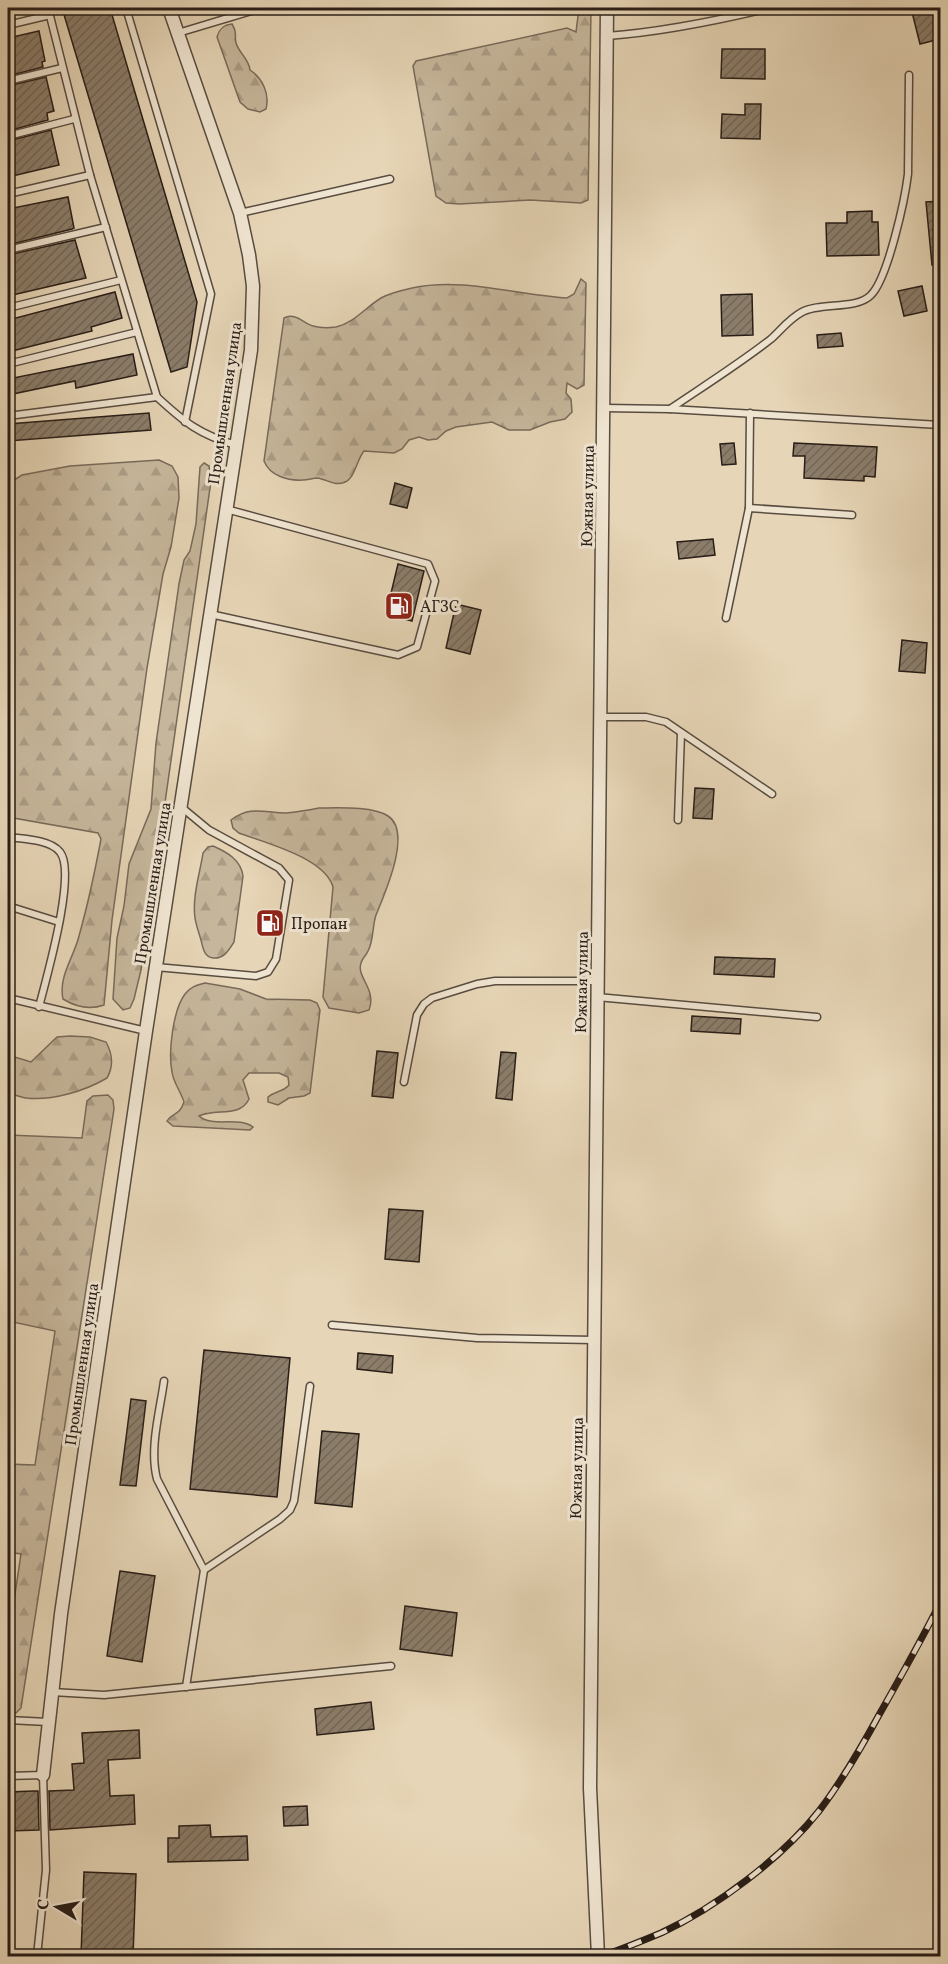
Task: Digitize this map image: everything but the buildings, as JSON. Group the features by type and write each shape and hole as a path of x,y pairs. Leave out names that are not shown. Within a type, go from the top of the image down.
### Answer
{"street":[{"name":"Промышленная улица","path":"43,1775 61,1614 146,1032 250,350 253,286 240,213 169,8"},
{"name":"Южная улица","path":"598,1956 590,1788 607,8"}],"lane":[{"path":"48,8 74,119 157,397 199,432 236,445"},
{"path":"126,8 211,294 185,422"},
{"path":"177,33 261,8"},
{"path":"607,36 646,33 717,21 770,8"},
{"path":"8,25 50,15"},
{"path":"8,81 62,68"},
{"path":"670,409 772,338 803,311 864,301 872,295 879,284 890,252 906,190 909,75"},
{"path":"8,136 74,119"},
{"path":"8,194 90,175"},
{"path":"240,213 390,178"},
{"path":"8,250 106,227"},
{"path":"8,309 121,280"},
{"path":"8,364 137,332"},
{"path":"8,416 157,397"},
{"path":"604,408 750,413 940,425"},
{"path":"726,618 749,508 750,413"},
{"path":"749,508 852,515"},
{"path":"210,614 398,655 417,647 435,581 428,564 226,509"},
{"path":"601,717 658,719 772,794"},
{"path":"678,820 681,733"},
{"path":"156,966 256,976 268,972 276,959 289,880 279,868 209,830 180,806"},
{"path":"8,837 48,844 60,851 65,862 59,922 39,1007"},
{"path":"8,906 59,922"},
{"path":"404,1082 417,1015 424,1004 432,998 495,981 598,981"},
{"path":"597,997 817,1017"},
{"path":"8,998 146,1032"},
{"path":"332,1325 477,1338 594,1340"},
{"path":"164,1381 154,1468 157,1479 204,1570 186,1687"},
{"path":"204,1570 290,1510 294,1501 310,1386"},
{"path":"51,1692 97,1695 391,1666"},
{"path":"8,1720 48,1722"},
{"path":"8,1776 43,1775 46,1870 37,1956"}],"green space":[{"path":"579,8 591,8 588,200 581,203 530,200 459,204 446,203 436,196 413,66 416,61 567,28 576,32"},
{"path":"232,24 237,47 266,92 266,109 260,112 248,109 240,102 217,37 222,28"},
{"path":"581,279 586,283 584,385 577,389 567,383 566,393 571,399 572,412 565,419 530,430 509,430 492,422 456,427 446,431 437,439 428,440 419,437 409,440 402,449 394,453 364,451 351,477 341,483 317,478 297,480 286,478 275,474 264,461 284,318 292,316 309,325 336,327 354,318 384,296 431,285 450,284 567,298 574,294"},
{"path":"159,460 172,466 178,477 179,498 147,668 112,920 104,1005 83,1007 63,999 62,991 67,967 77,944 101,839 98,833 8,817 8,484 22,475 70,466"},
{"path":"204,463 209,466 211,481 141,970 130,1008 123,1010 113,999 117,938 129,864 151,809 156,743 179,584 196,524 200,467"},
{"path":"319,808 355,808 381,813 388,816 395,824 398,835 390,879 376,915 370,947 360,968 369,990 371,1003 369,1010 359,1013 329,1008 323,997 333,887 328,877 319,868 293,853 239,833 233,828 231,820 251,811 286,813"},
{"path":"213,846 236,861 243,876 234,942 228,951 217,958 208,956 203,949 194,910 203,853 208,847"},
{"path":"205,983 240,989 266,999 310,1000 317,1003 320,1010 310,1093 289,1098 278,1105 268,1102 268,1097 289,1085 288,1077 279,1073 249,1073 243,1080 249,1099 245,1105 234,1111 199,1116 211,1121 240,1122 253,1127 250,1130 173,1126 167,1121 180,1110 184,1102 174,1080 171,1064 171,1043 177,1010 187,992"},
{"path":"57,1037 90,1037 106,1042 112,1060 107,1078 79,1091 47,1098 26,1098 8,1093 8,1055 31,1062"},
{"path":"108,1095 113,1100 114,1109 21,1708 16,1713 8,1712 8,1641 21,1554 8,1552 8,1464 35,1465 55,1331 8,1321 8,1135 82,1138 87,1101 93,1096"}],"railway":[{"path":"602,1956 661,1933 703,1910 767,1864 804,1829 851,1764 940,1603"}],"place":[{"name":"АГЗС","path":"399,606"},
{"name":"Пропан","path":"270,923"}]}
